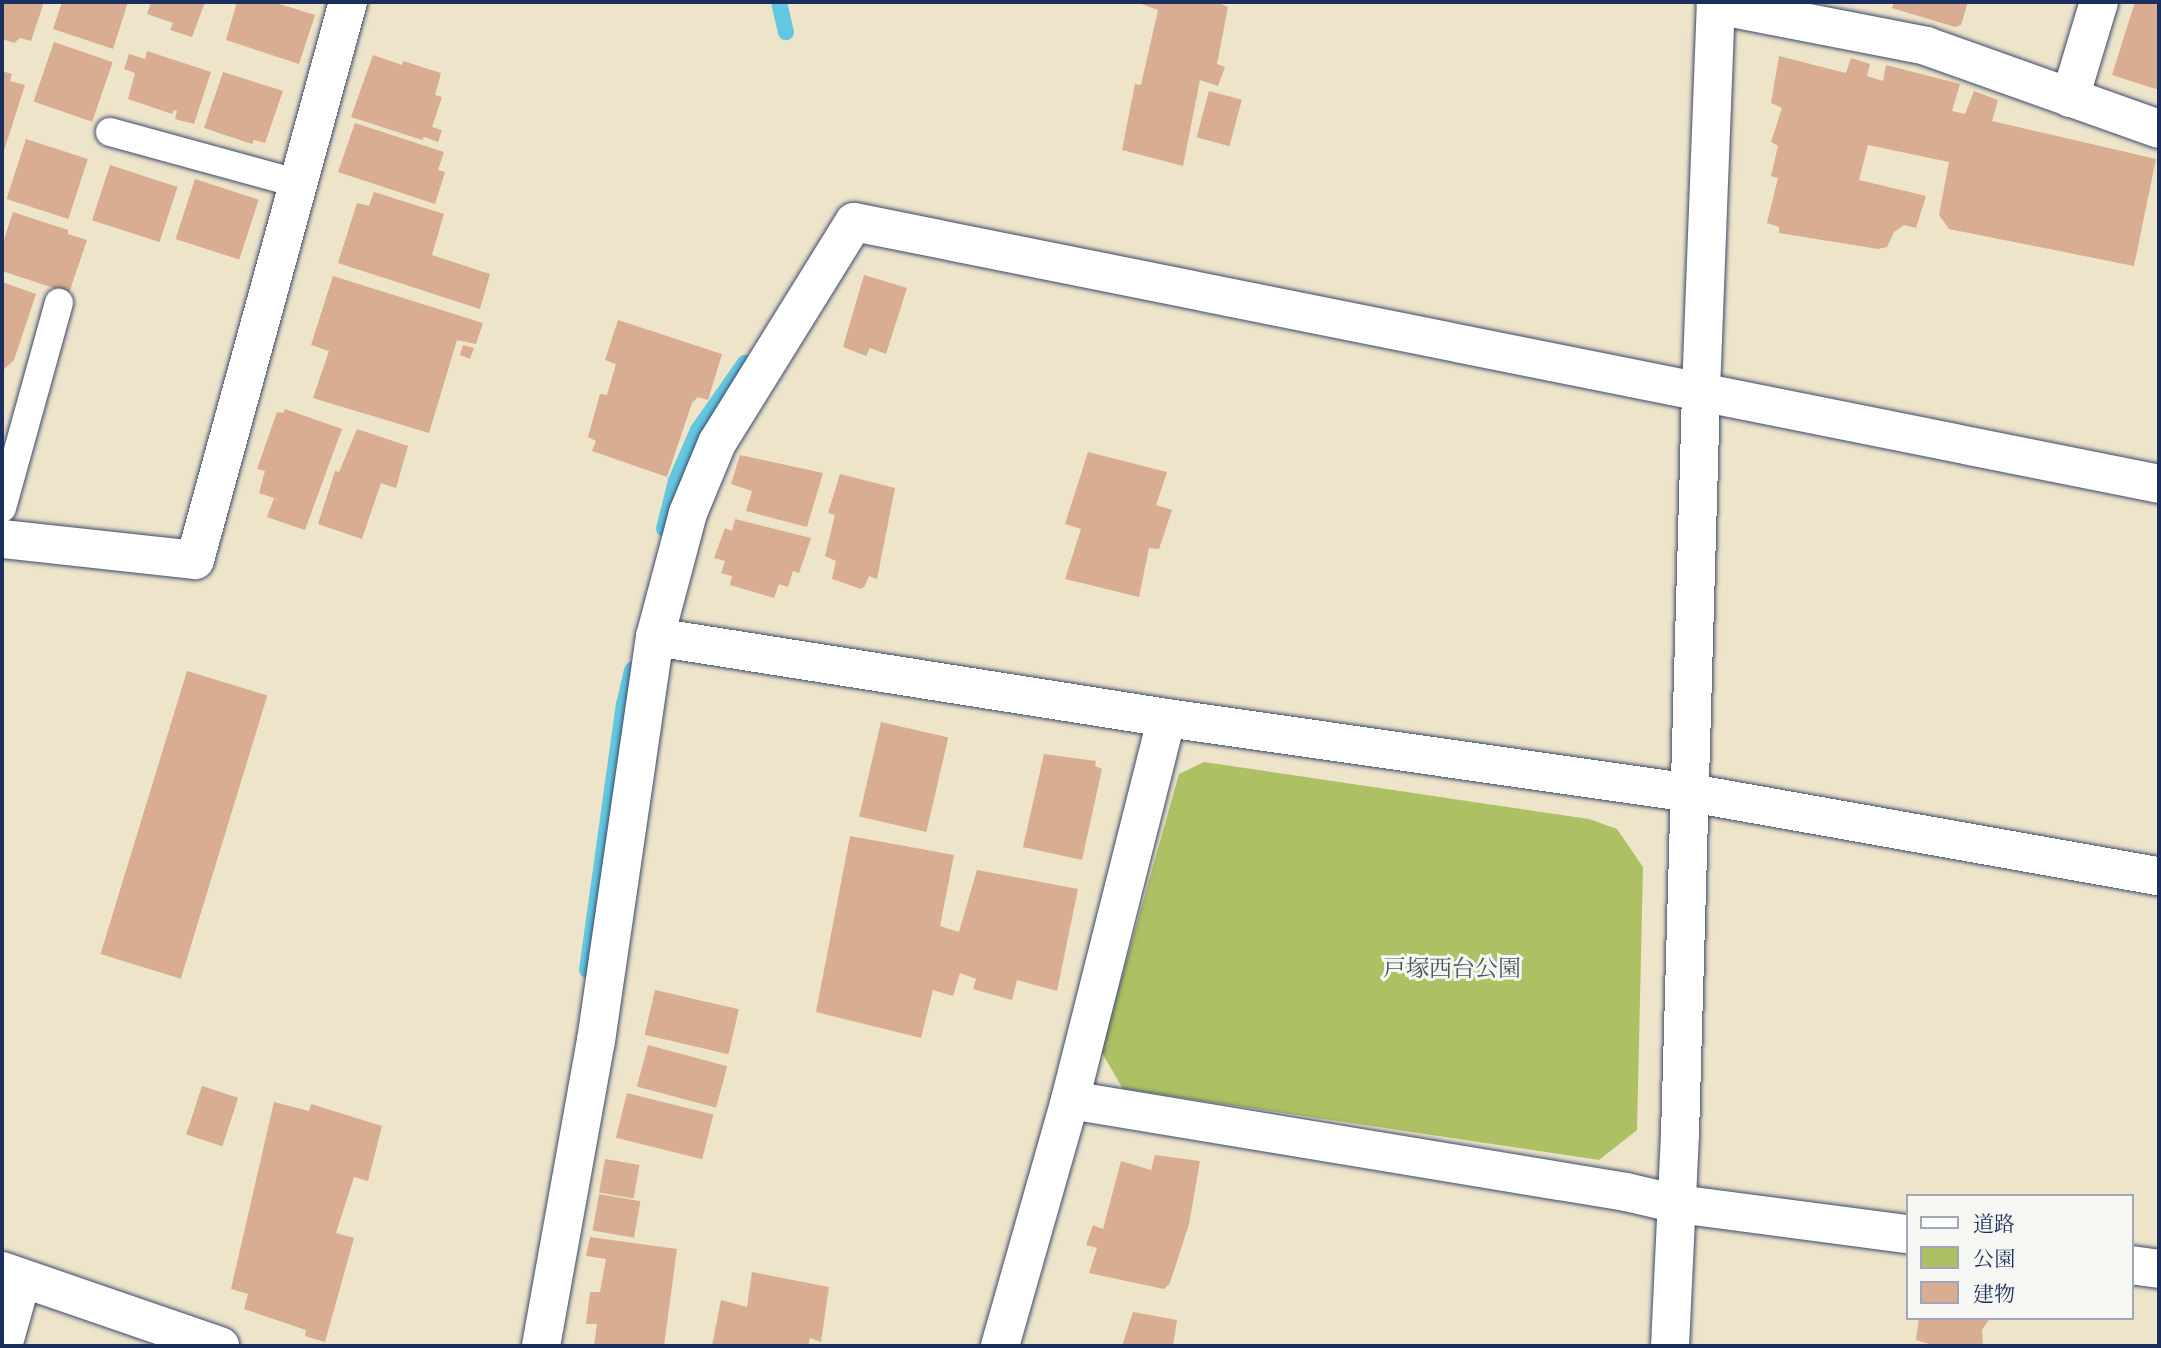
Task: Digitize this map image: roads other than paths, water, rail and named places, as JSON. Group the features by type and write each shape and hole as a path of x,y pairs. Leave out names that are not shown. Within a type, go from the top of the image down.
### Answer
{"street":[{"path":"2,539 195,560 348,2"},
{"path":"2070,98 2099,2"},
{"path":"1670,1346 1678,1204 1701,391 1716,3 1926,47 2159,130"},
{"path":"541,1346 596,1041 655,637 688,513 717,443 854,222 2159,484"},
{"path":"655,637 1167,718 1691,793 2159,876"},
{"path":"1000,1346 1070,1100 1167,718"},
{"path":"1070,1100 1626,1192 1678,1204 1906,1234"},
{"path":"2133,1265 2159,1269"},
{"path":"3,1346 12,1275 220,1346"}],"lane":[{"path":"110,132 300,184"},
{"path":"2,508 59,303"}],"waterway":[{"path":"779,2 786,32"},
{"path":"664,529 676,481 698,430 745,363"},
{"path":"587,970 624,705 632,670"}],"park label":[{"name":"戸塚西台公園","path":"1452,968"}]}
